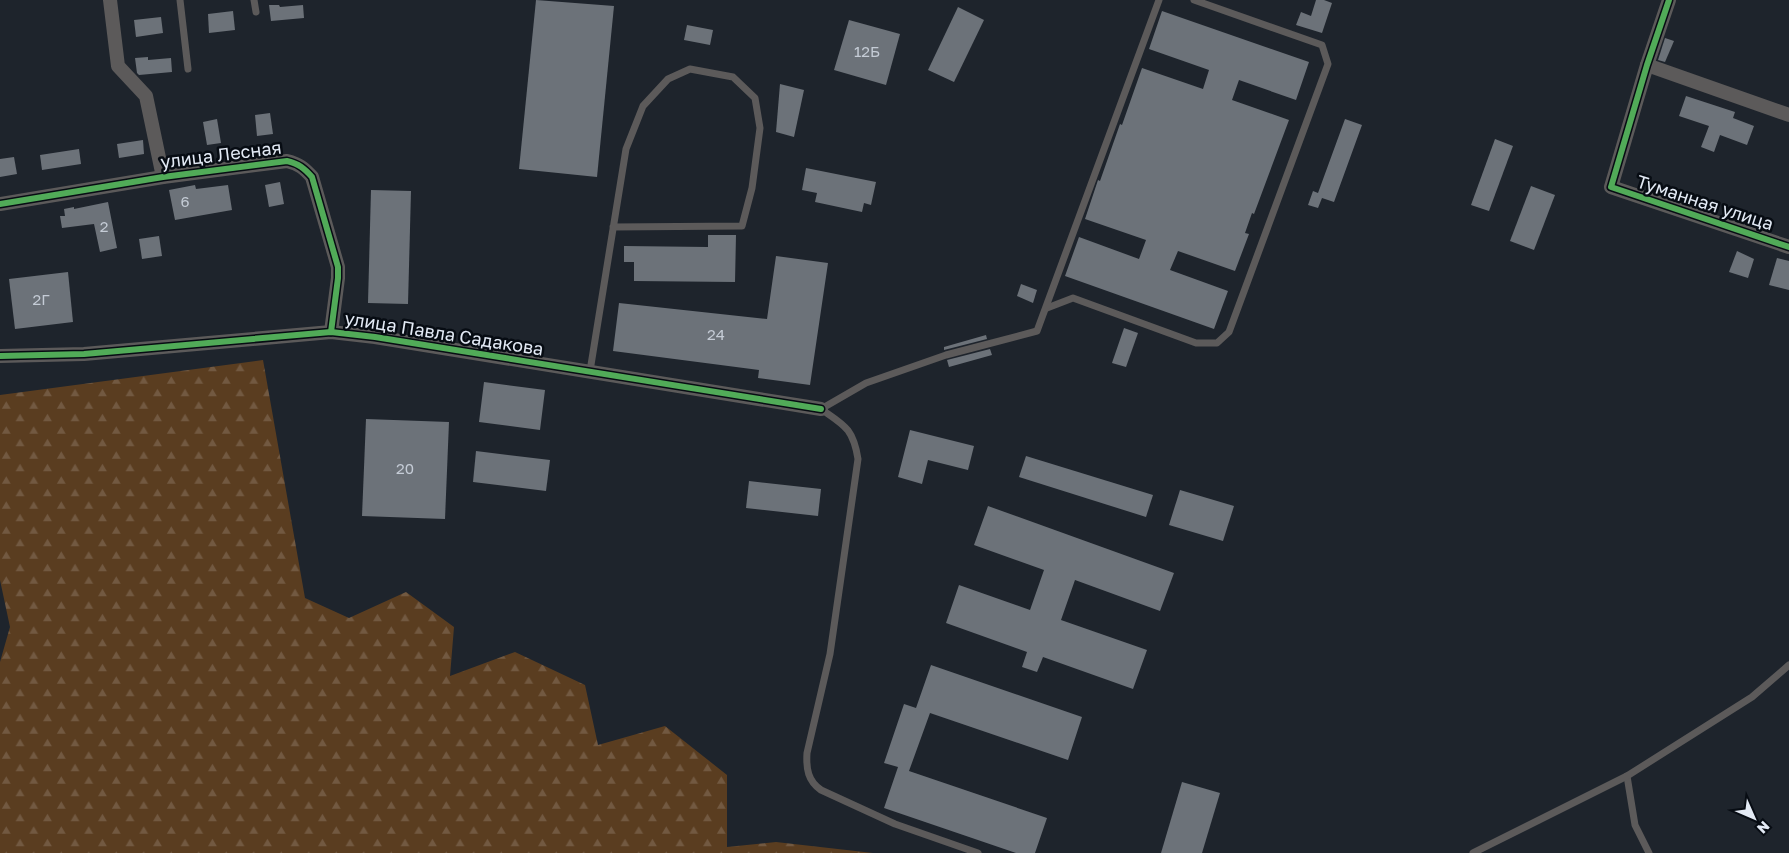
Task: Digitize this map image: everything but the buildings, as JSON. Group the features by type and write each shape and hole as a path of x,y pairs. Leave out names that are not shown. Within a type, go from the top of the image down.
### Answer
{"street":[{"path":"110,0 118,66 146,96 163,176"},
{"path":"1670,0 1647,65 1789,115"},
{"name":"Туманная улица","path":"1647,65 1611,188 1789,247"},
{"name":"улица Лесная","path":"0,204 163,176 286,161 297,163 312,177 338,266 331,332"},
{"name":"улица Павла Садакова","path":"0,356 84,354 331,332 375,337 821,409"}],"lane":[{"path":"180,0 188,69"},
{"path":"254,0 256,12"},
{"path":"978,853 895,824 821,790 810,778 806,767 807,754 830,654 858,458 855,441 845,426 821,409 866,383 946,355 1037,331 1158,0"},
{"path":"1047,308 1073,298 1196,343 1217,343 1229,332 1328,64 1322,46 1194,0"},
{"path":"590,372 613,227 626,149 643,106 668,79 690,69 733,77 755,98 760,128 752,188 742,226 613,227"},
{"path":"1473,853 1628,776 1752,697 1789,665"},
{"path":"1628,776 1635,825 1649,853"}],"green space":[{"path":"263,360 305,598 349,618 406,592 454,627 450,676 515,652 585,685 598,745 665,726 727,775 727,847 776,842 873,853 0,853 0,662 10,627 0,580 0,395"}],"cycle path":[{"path":"1669,0 1647,65 1611,187 1789,247"},
{"path":"0,204 163,177 287,161 295,164 312,177 338,267 331,332"},
{"path":"0,356 84,354 331,332 375,337 821,409"}]}
